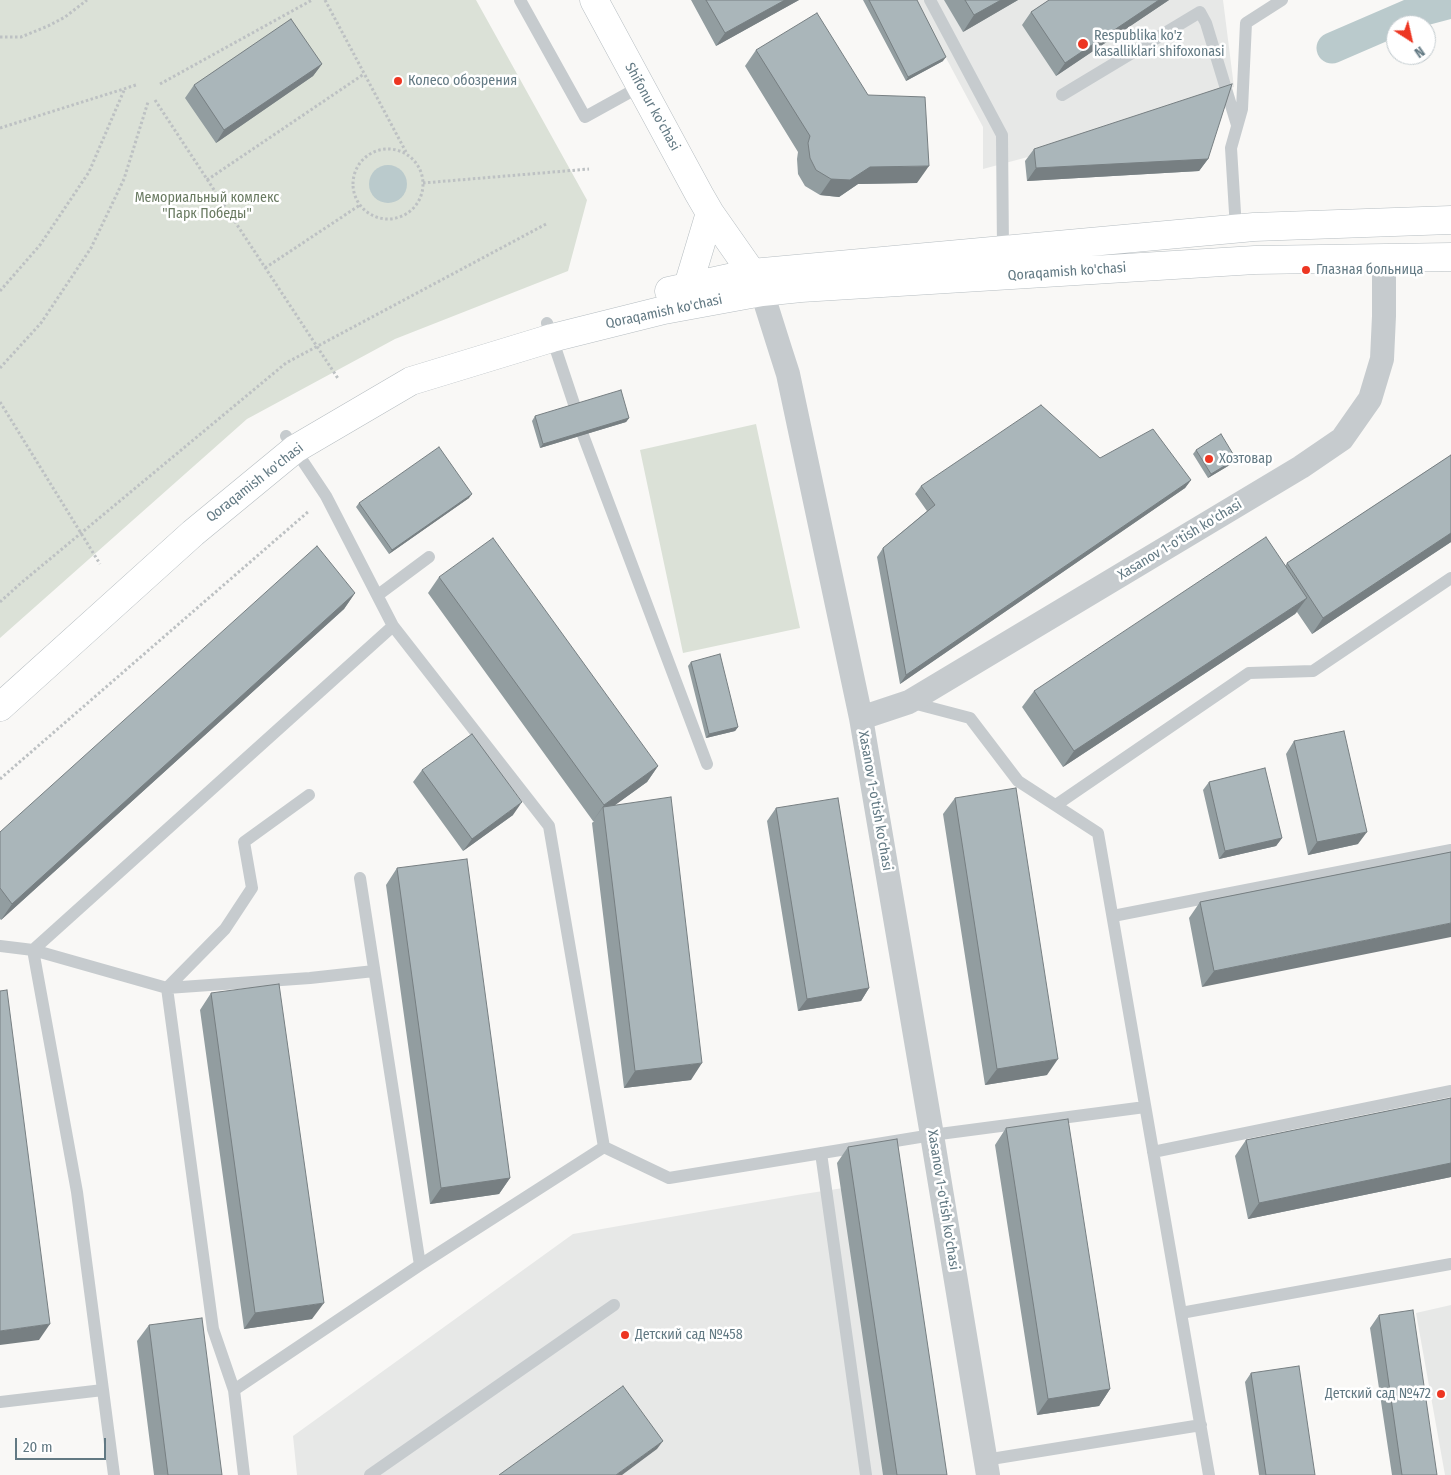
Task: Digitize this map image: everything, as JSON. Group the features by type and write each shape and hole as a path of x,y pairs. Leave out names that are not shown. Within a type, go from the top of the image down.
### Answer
{"main road":[{"name":"Shifonur ko'chasi","path":"594,0 710,213 757,282"},
{"path":"664,310 688,286 710,213"},
{"name":"Qoraqamish ko'chasi","path":"549,330 688,286 757,282 1003,250 1236,229 1451,220"},
{"name":"Qoraqamish ko'chasi","path":"0,683 180,522 401,364 549,330 664,310 757,282 821,287 1255,260 1451,257"},
{"name":"Qoraqamish ko'chasi","path":"0,707 290,443"}],"street":[{"name":"Xasanov 1-o'tish ko'chasi","path":"986,1468 932,1134 861,718 909,702 1301,467 1342,439 1370,399 1382,359 1384,316 1374,257"},
{"path":"757,282 788,374 861,718"}],"lane":[{"path":"520,0 585,117 642,86"},
{"path":"930,0 1002,134 1003,250"},
{"path":"1236,229 1231,148 1242,109 1246,23 1282,0"},
{"path":"1062,95 1200,12 1208,31 1237,125"},
{"path":"549,330 575,408"},
{"path":"583,436 707,764"},
{"path":"290,443 326,496 394,626 549,826 604,1147"},
{"path":"378,596 429,557"},
{"path":"1056,805 1249,673 1314,671 1451,578"},
{"path":"33,950 394,626"},
{"path":"909,702 970,718 1018,781 1098,833 1209,1475"},
{"path":"168,988 225,929 252,888 244,842 309,795"},
{"path":"1112,916 1451,850"},
{"path":"360,878 420,1265"},
{"path":"0,946 33,950 168,988 310,978 374,971"},
{"path":"33,950 77,1192 114,1475"},
{"path":"168,988 213,1329 234,1390 244,1475"},
{"path":"1153,1152 1451,1091"},
{"path":"604,1147 669,1178 932,1134 1146,1107"},
{"path":"234,1390 420,1265 604,1147"},
{"path":"821,1153 866,1475"},
{"path":"1181,1313 1451,1264"},
{"path":"370,1475 614,1305"},
{"path":"0,1402 103,1390"},
{"path":"986,1468 1201,1425"}],"path":[{"path":"0,37 21,37 48,26 65,17 87,0"},
{"path":"160,84 312,0"},
{"path":"325,0 406,153 420,171 423,183 422,194 417,204 409,212 399,217 388,219 367,213 355,195 353,185 354,172 370,154 381,149 406,153"},
{"path":"207,180 364,74"},
{"path":"0,128 136,84"},
{"path":"0,291 40,245 89,172 125,88"},
{"path":"155,100 339,380"},
{"path":"0,368 41,323 91,248 124,179 148,102"},
{"path":"423,183 589,169"},
{"path":"265,268 360,205"},
{"path":"0,602 286,363 548,223"},
{"path":"0,402 100,564"},
{"path":"0,779 326,496"}],"shaded area":[{"name":"Respublika ko'z kasalliklari shifoxonasi","path":"915,0 1223,0 1234,87 1039,154 983,169 983,127"},
{"path":"388,165 401,171 407,184 401,197 388,203 375,197 369,184 375,171"},
{"name":"Детский сад №458","path":"903,1179 947,1475 297,1475 293,1436 573,1234 797,1195"},
{"name":"Детский сад №472","path":"1451,1305 1451,1475 1445,1475 1416,1313"}],"green space":[{"name":"Мемориальный комлекс \"Парк Победы\"","path":"0,0 476,0 587,200 568,271 395,339 247,419 0,638"},
{"path":"756,424 800,628 683,653 640,450"}],"building":[{"path":"706,0 785,0 725,33"},
{"path":"869,0 917,0 946,57 908,77"},
{"path":"965,0 1001,0 974,15"},
{"path":"1049,0 1159,0 1065,63 1031,12"},
{"path":"817,13 868,95 925,97 929,166 870,167 850,180 831,179 816,170 810,158 808,143 810,136 756,50"},
{"path":"291,19 322,64 224,130 194,85"},
{"path":"1232,84 1208,159 1036,168 1034,149"},
{"path":"621,390 629,418 543,444 535,416"},
{"path":"1041,405 1100,458 1153,429 1191,480 906,675 883,548 935,505 921,486"},
{"path":"1221,434 1236,459 1211,474 1196,450"},
{"path":"439,447 472,494 392,550 359,503"},
{"path":"1451,455 1451,533 1323,618 1287,563"},
{"path":"1266,537 1307,598 1074,751 1034,691"},
{"path":"493,538 658,766 604,805 439,577"},
{"path":"317,546 355,593 12,904 0,888 0,832"},
{"path":"720,654 738,727 709,734 691,662"},
{"path":"1344,731 1367,832 1317,842 1294,741"},
{"path":"472,734 522,802 472,839 422,770"},
{"path":"1265,768 1282,838 1225,851 1209,782"},
{"path":"1016,788 1058,1059 997,1069 955,798"},
{"path":"671,797 702,1063 635,1071 603,807"},
{"path":"838,798 869,988 807,999 776,808"},
{"path":"1451,852 1451,923 1214,971 1200,902"},
{"path":"467,859 510,1178 441,1188 397,868"},
{"path":"279,984 324,1303 255,1313 211,993"},
{"path":"7,990 50,1324 0,1331 0,991"},
{"path":"1451,1098 1451,1163 1259,1203 1246,1140"},
{"path":"1068,1119 1110,1389 1048,1399 1006,1128"},
{"path":"897,1139 947,1475 897,1475 848,1147"},
{"path":"1413,1310 1437,1475 1402,1475 1379,1315"},
{"path":"202,1318 222,1475 168,1475 149,1325"},
{"path":"1299,1366 1315,1475 1266,1475 1251,1373"},
{"path":"623,1386 663,1441 616,1475 499,1475"}],"waterway":[{"path":"1332,48 1413,13 1451,3"}],"place":[{"name":"Respublika ko'z kasalliklari shifoxonasi","path":"1083,44"},
{"name":"Колесо обозрения","path":"398,81"},
{"name":"Глазная больница","path":"1306,270"},
{"name":"Хозтовар","path":"1209,459"},
{"name":"Детский сад №458","path":"625,1335"},
{"name":"Детский сад №472","path":"1441,1394"}]}
